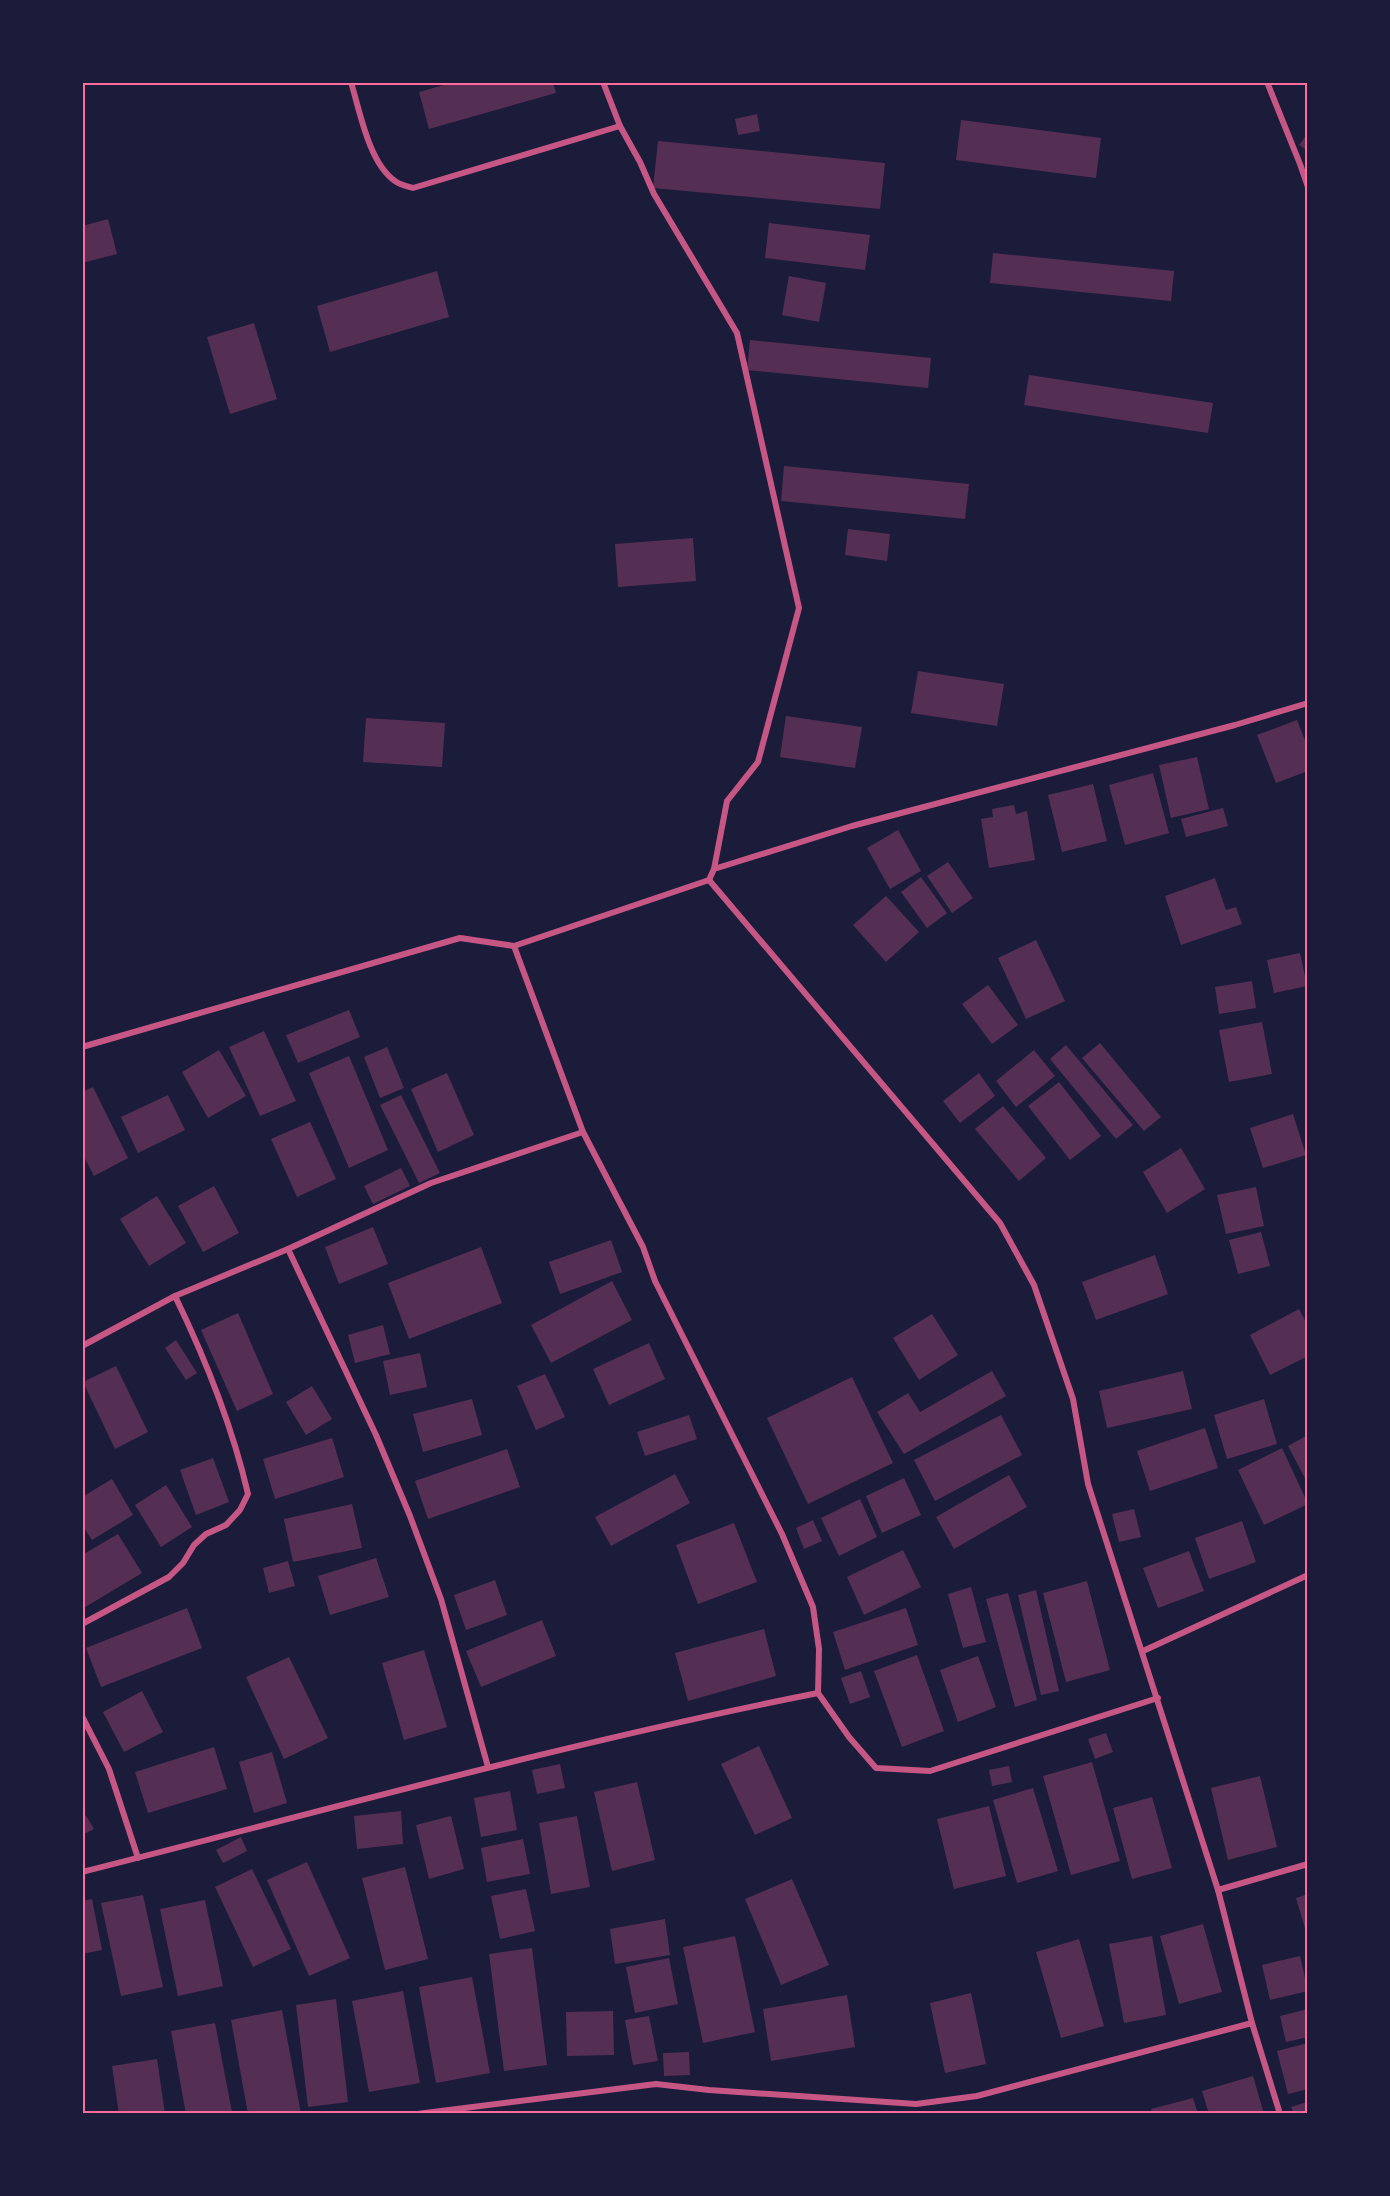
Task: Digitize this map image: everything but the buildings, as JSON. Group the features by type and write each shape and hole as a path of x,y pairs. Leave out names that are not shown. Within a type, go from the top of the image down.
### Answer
{"street":[{"path":"351,82 366,132 381,169 396,183 413,188 620,126"},
{"path":"82,1047 460,938 514,946 709,880 714,869 728,801 759,762 799,608 737,333 654,194 620,126 603,82"},
{"path":"1267,82 1308,188"},
{"path":"714,869 852,826 1308,703"},
{"path":"709,880 1000,1223 1034,1286 1073,1399 1088,1484 1218,1890 1252,2023 1280,2114"},
{"path":"514,946 583,1132 643,1247 655,1281 782,1534 813,1606 819,1649 818,1693 849,1737 876,1768 930,1771 1158,1698"},
{"path":"82,1346 175,1296 288,1249 432,1184 583,1132"},
{"path":"288,1249 376,1435 410,1516 441,1599 488,1767"},
{"path":"82,1624 169,1578 183,1563 194,1545 206,1534 226,1525 240,1510 248,1494 222,1403 198,1343 175,1296"},
{"path":"1143,1651 1308,1575"},
{"path":"82,1872 488,1767 710,1714 818,1693"},
{"path":"82,1716 109,1769 138,1858"},
{"path":"1218,1890 1308,1864"},
{"path":"417,2114 656,2084 916,2104 977,2096 1252,2023"}]}
